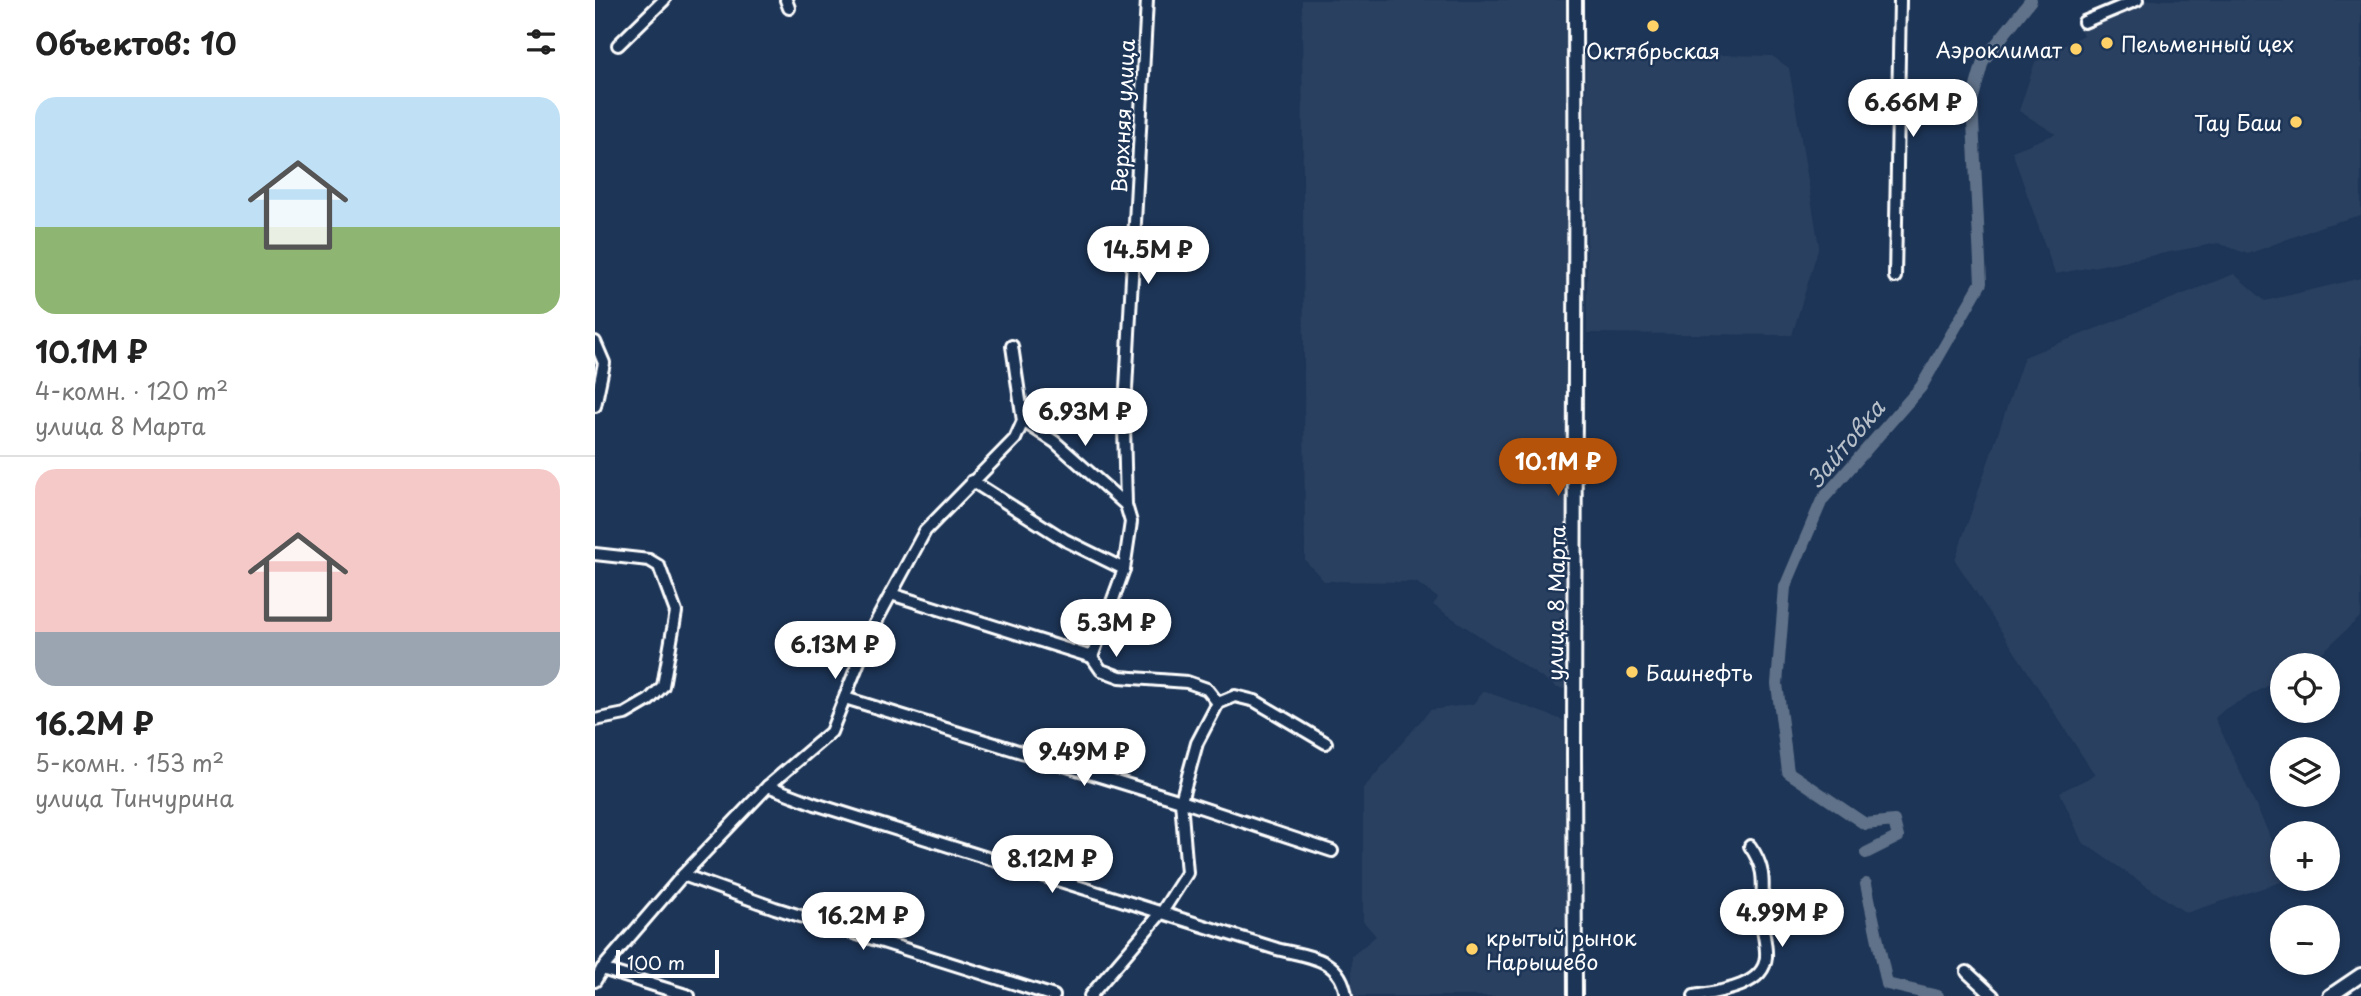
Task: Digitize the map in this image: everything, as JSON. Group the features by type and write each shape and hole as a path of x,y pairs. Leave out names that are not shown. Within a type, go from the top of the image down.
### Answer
{"main road":[{"name":"улица 8 Марта","path":"1575,0 1575,996"},
{"path":"2330,996 2361,975"}],"street":[{"path":"618,45 664,0"},
{"name":"Верхняя улица","path":"1092,657 1124,569 1131,522 1126,505 1124,426 1147,0"},
{"path":"1895,277 1900,0"},
{"path":"2084,22 2137,0"},
{"path":"595,342 604,363 595,406"},
{"path":"595,981 602,969 683,875 768,786 831,732 871,631 926,531 1015,439 1023,421 1013,346"},
{"path":"1023,421 1055,442 1126,505"},
{"path":"972,481 1065,540 1124,569"},
{"path":"595,554 649,560 659,566 676,612 663,686 649,700 625,714 595,720"},
{"path":"891,594 1092,657 1101,670 1120,677 1187,682 1207,689 1218,703"},
{"path":"1090,996 1162,912 1187,873 1181,801 1197,743 1218,703 1235,696 1255,701 1327,743"},
{"path":"845,698 1181,801 1332,851"},
{"path":"768,786 815,804 1276,949 1328,962 1344,983 1346,996"},
{"path":"1694,996 1740,992 1761,971 1766,955 1762,919 1764,876 1758,857 1750,846"},
{"path":"683,875 775,908 1054,996"},
{"path":"602,969 689,996"},
{"path":"1967,972 1993,996"}],"shaded area":[{"path":"1302,0 1567,0 1568,689 1557,688 1433,605 1438,598 1416,582 1324,581 1305,560"},
{"path":"2142,0 2361,0 2361,215 2322,226 2248,254 2218,243 2055,274 2012,151 2056,134 2019,111 2035,62 2083,35 2078,24"},
{"path":"1586,52 1772,56 1789,68 1819,246 1792,335 1587,333"},
{"path":"2234,274 2265,301 2361,278 2361,616 2322,653 2270,653 2270,685 2225,709 2215,718 2270,836 2270,886 2186,913 2082,842 2060,792 2095,775 1955,560 2024,357"},
{"path":"1484,691 1565,721 1570,996 1352,996 1352,956 1376,936 1363,921 1363,789 1430,710 1473,704"}],"waterway":[{"name":"Зайтовка","path":"1866,853 1898,837 1894,821 1865,824 1788,772 1777,684 1785,587 1822,500 1921,387 1981,283 1972,101 1983,61 2031,0"},
{"name":"Зайтовка","path":"1866,884 1887,984 1938,996"}],"place":[{"name":"Октябрьская","path":"1653,26"},
{"name":"Пельменный цех","path":"2107,43"},
{"name":"Аэроклимат","path":"2076,49"},
{"name":"Тау Баш","path":"2296,122"},
{"name":"Башнефть","path":"1632,672"},
{"name":"крытый рынок Нарышево","path":"1472,949"}]}
